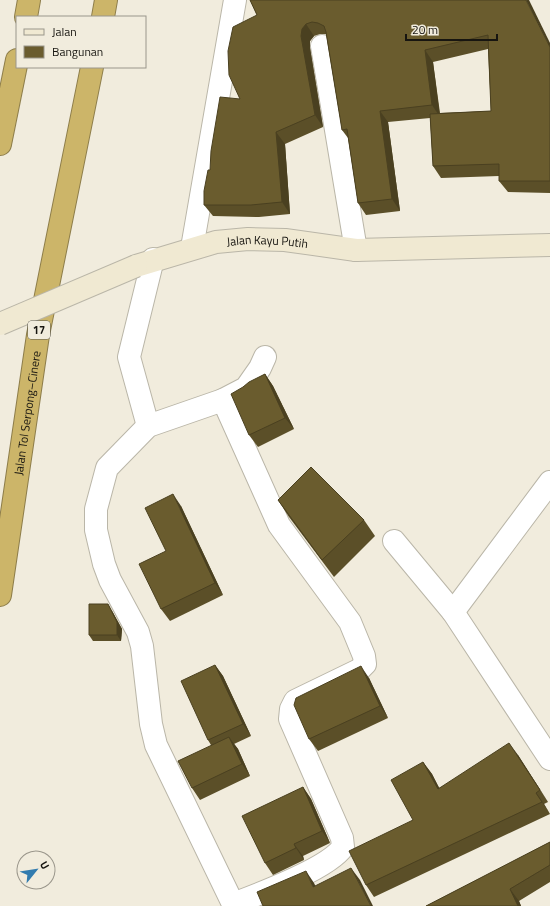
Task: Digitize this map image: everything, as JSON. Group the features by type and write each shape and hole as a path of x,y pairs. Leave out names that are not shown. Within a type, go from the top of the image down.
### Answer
{"highway":[{"path":"26,16 29,0"},
{"path":"103,16 106,0"},
{"path":"0,144 16,65"},
{"name":"Jalan Tol Serpong–Cinere","path":"0,595 38,335 92,68"}],"street":[{"path":"192,248 235,0"},
{"path":"322,46 356,250"},
{"name":"Jalan Kayu Putih","path":"0,324 144,262 216,242 248,239 285,240 356,250 550,245"},
{"path":"144,262 129,357 148,426"},
{"path":"223,400 278,525 350,622 364,656 365,664 359,670 295,701 290,709 290,719 342,838 343,847 331,858 290,881 233,905 156,745 151,724 142,646 138,632 110,580 96,530 96,509 106,468 148,426 223,400 246,388 260,368 265,357"},
{"path":"453,612 550,482"},
{"path":"394,541 453,612 550,759"}],"building":[{"path":"250,0 526,0 550,47 550,181 499,181 499,164 433,166 430,114 491,111 488,35 425,50 432,105 380,111 392,199 358,203 347,129 342,130 326,32 324,26 312,22 306,24 302,29 301,36 315,115 276,132 282,202 251,205 204,205 204,191 208,170 210,170 211,151 220,97 240,99 229,75 228,51 233,27 257,15"},
{"path":"265,374 285,418 249,435 231,394 249,382"},
{"path":"311,467 364,520 322,560 278,500"},
{"path":"173,494 215,583 161,609 139,564 166,551 145,508"},
{"path":"89,604 108,604 117,622 117,635 89,635"},
{"path":"215,665 243,724 208,740 181,681"},
{"path":"361,666 380,706 309,739 294,705 296,698"},
{"path":"229,737 242,764 192,788 178,761"},
{"path":"509,743 540,790 536,793 542,802 366,885 349,851 413,820 391,780 423,762 438,789"},
{"path":"303,787 322,831 294,844 296,848 265,863 242,816"},
{"path":"550,842 550,865 510,889 518,906 426,906"},
{"path":"351,868 371,906 263,906 257,892 306,871 313,887"}]}
